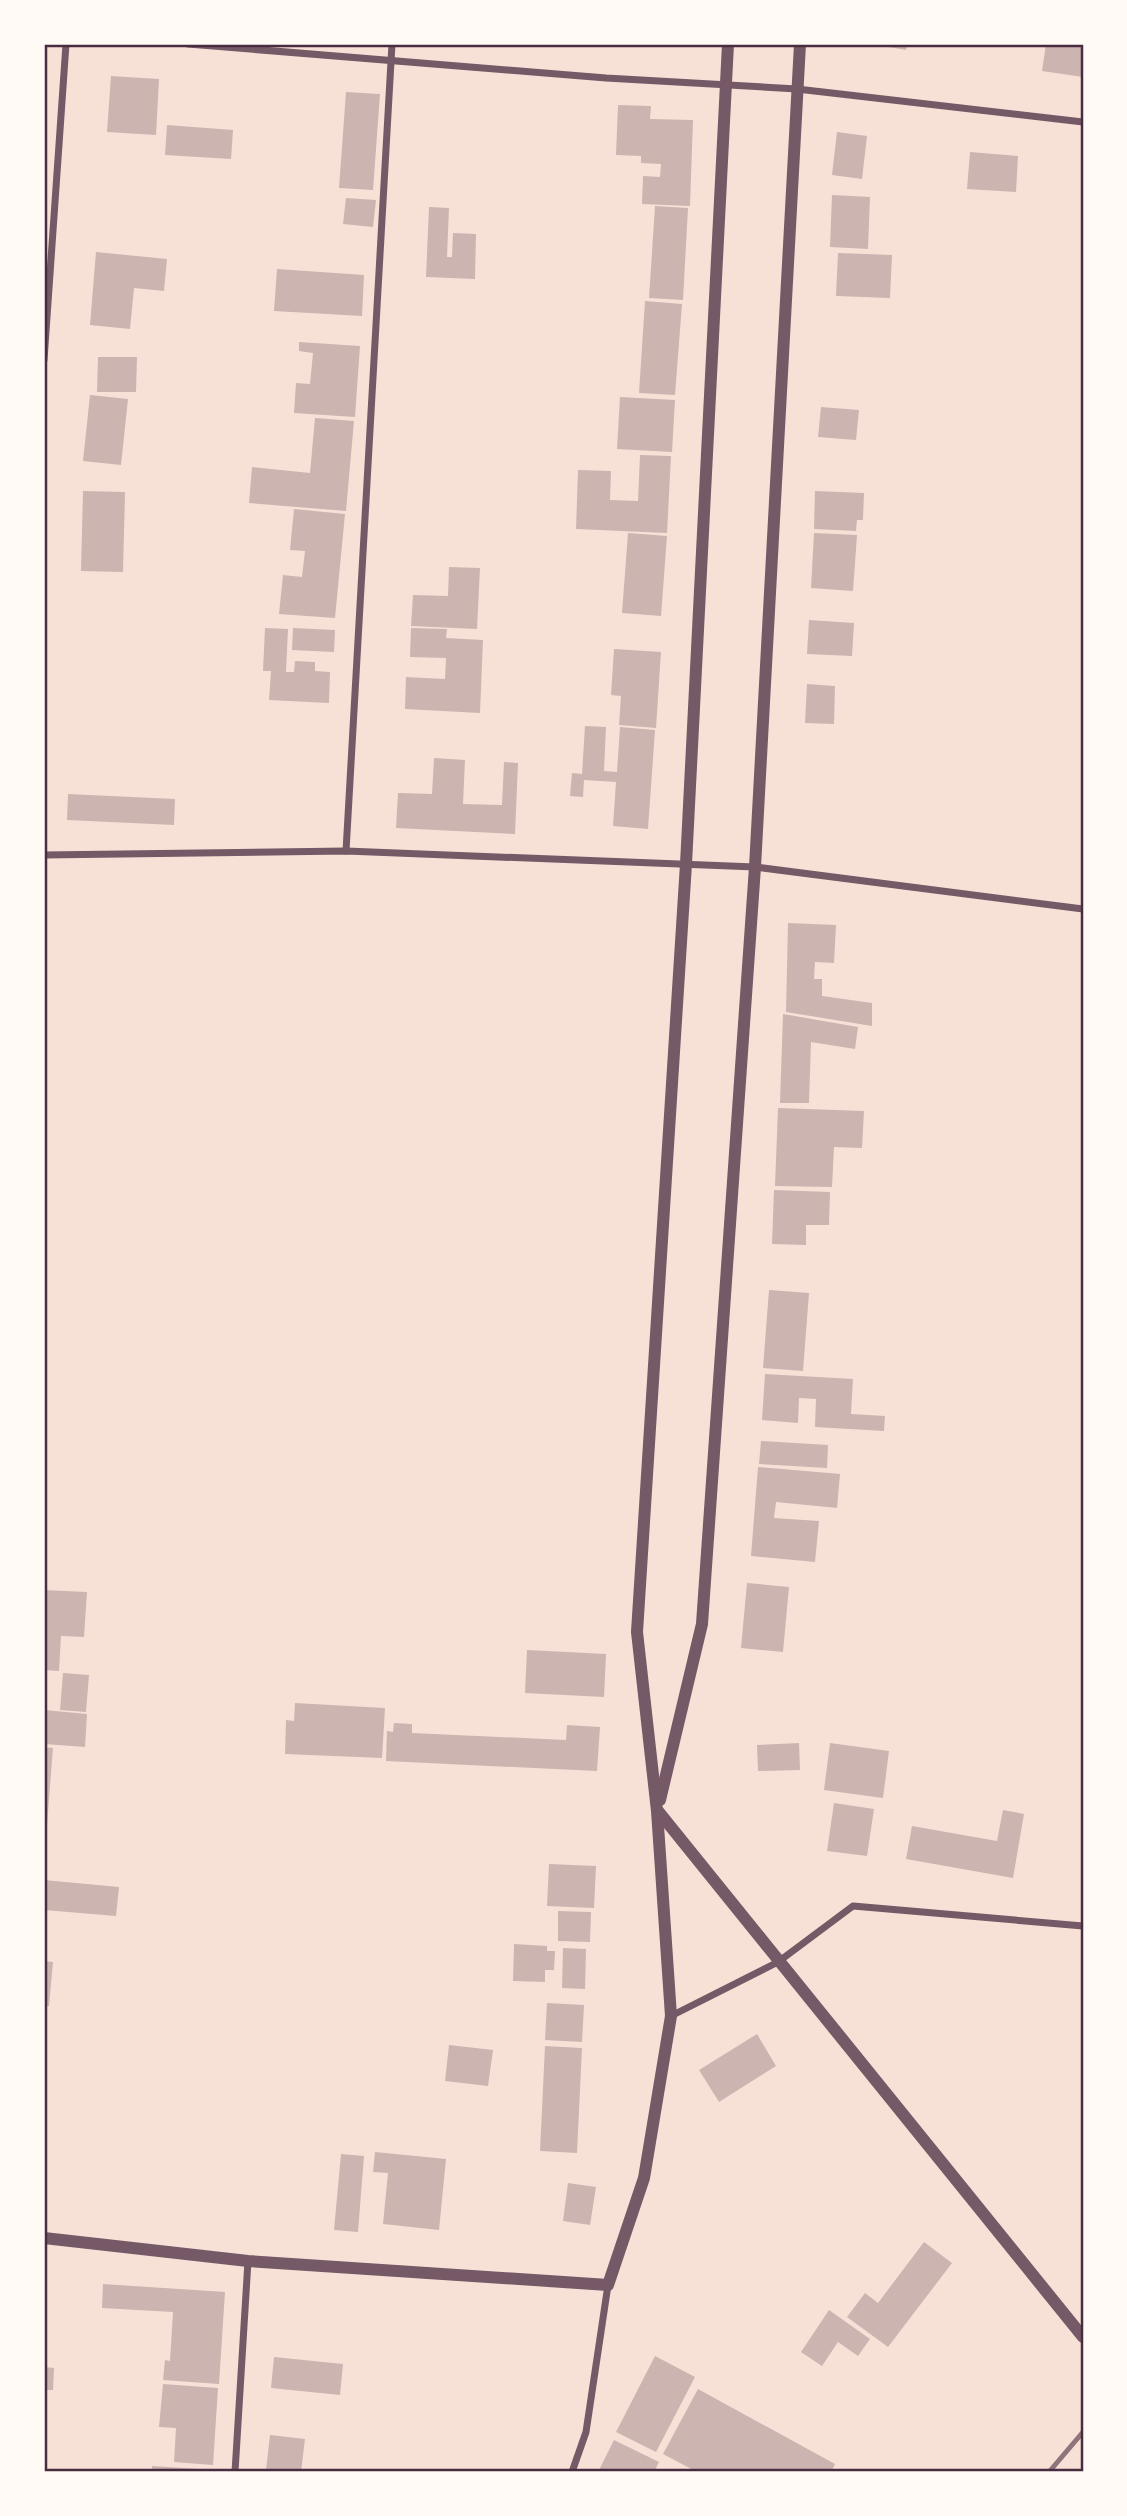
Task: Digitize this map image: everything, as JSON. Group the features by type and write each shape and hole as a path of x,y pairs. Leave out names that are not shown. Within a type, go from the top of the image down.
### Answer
{"street":[{"path":"44,360 66,44"},
{"path":"188,44 797,89 1083,122"},
{"path":"346,851 392,44"},
{"path":"572,2472 586,2432 608,2285 644,2178 671,2016 657,1811 637,1632 686,864 728,44"},
{"path":"657,1811 702,1624 755,867 800,44"},
{"path":"44,855 346,851 755,867 1083,909"},
{"path":"657,1811 1083,2337"},
{"path":"671,2016 778,1962 853,1906 1083,1926"},
{"path":"44,2238 248,2261 608,2285"},
{"path":"235,2472 248,2261"}],"building":[{"path":"871,44 907,44 906,50"},
{"path":"1046,44 1083,44 1083,77 1042,71"},
{"path":"111,76 159,79 156,135 107,132"},
{"path":"346,92 380,94 373,190 339,188"},
{"path":"618,105 651,106 650,119 693,120 690,206 642,204 643,176 660,177 661,164 641,163 641,156 616,155"},
{"path":"167,125 233,130 231,159 165,155"},
{"path":"837,132 867,136 862,179 832,175"},
{"path":"970,152 1018,156 1016,192 967,189"},
{"path":"832,195 870,197 868,249 830,247"},
{"path":"346,198 376,200 373,227 343,224"},
{"path":"655,206 688,208 683,300 649,298"},
{"path":"429,207 449,208 447,257 452,257 453,233 476,234 475,279 426,277"},
{"path":"96,252 167,259 164,291 134,288 130,329 90,325"},
{"path":"838,253 892,255 890,298 836,296"},
{"path":"277,269 364,275 362,316 274,311"},
{"path":"645,301 682,304 675,395 639,393"},
{"path":"299,342 360,346 355,417 294,413 296,383 310,384 313,353 299,351"},
{"path":"98,357 137,357 136,392 97,392"},
{"path":"90,395 128,399 121,465 83,461"},
{"path":"620,397 675,400 672,452 617,449"},
{"path":"821,407 859,410 856,440 818,437"},
{"path":"315,418 354,421 346,511 249,503 252,467 310,473"},
{"path":"640,455 671,456 667,533 576,529 578,470 611,471 610,500 638,501"},
{"path":"83,491 125,492 123,572 81,571"},
{"path":"815,491 864,493 863,520 857,520 856,531 814,529"},
{"path":"294,509 345,514 335,618 279,614 283,575 302,577 305,551 290,550"},
{"path":"628,533 667,536 661,616 622,613"},
{"path":"814,533 857,535 853,591 811,588"},
{"path":"449,567 480,568 477,629 411,626 413,595 448,596"},
{"path":"809,620 854,623 852,656 807,654"},
{"path":"265,628 288,629 286,672 294,672 295,661 315,662 315,671 330,672 329,703 269,700 271,671 263,671"},
{"path":"293,628 335,630 334,652 292,650"},
{"path":"411,628 447,629 446,638 483,640 480,713 405,709 406,677 445,679 446,658 410,657"},
{"path":"614,649 661,652 656,728 619,725 621,696 611,695"},
{"path":"807,684 835,686 834,724 805,723"},
{"path":"585,726 606,727 604,771 617,772 620,727 655,730 648,829 613,826 616,782 584,780 583,797 570,796 572,773 582,774"},
{"path":"434,758 465,760 463,804 502,805 504,762 518,763 515,834 396,828 398,793 432,794"},
{"path":"68,794 175,799 174,825 67,820"},
{"path":"788,923 836,925 834,963 815,962 814,979 822,979 822,996 872,1003 872,1026 786,1012"},
{"path":"783,1014 858,1027 855,1049 811,1042 809,1103 780,1103"},
{"path":"778,1108 864,1111 862,1148 834,1147 832,1187 775,1186"},
{"path":"774,1190 830,1192 829,1225 806,1225 806,1245 772,1244"},
{"path":"769,1290 809,1293 803,1371 763,1368"},
{"path":"765,1374 853,1379 851,1414 885,1416 884,1431 815,1427 816,1399 799,1398 798,1423 762,1420"},
{"path":"761,1441 828,1445 827,1468 759,1464"},
{"path":"758,1467 840,1474 837,1508 776,1502 774,1518 819,1521 815,1562 751,1556"},
{"path":"747,1583 789,1587 783,1652 741,1648"},
{"path":"44,1590 87,1592 84,1637 61,1636 59,1671 44,1670"},
{"path":"527,1650 606,1654 604,1697 525,1693"},
{"path":"63,1673 89,1675 86,1712 60,1710"},
{"path":"295,1703 385,1708 382,1758 285,1754 286,1720 294,1721"},
{"path":"44,1710 87,1714 85,1747 44,1744"},
{"path":"394,1723 412,1724 412,1733 566,1740 567,1725 600,1727 597,1771 386,1761 387,1731 393,1732"},
{"path":"799,1743 800,1770 758,1771 757,1745"},
{"path":"830,1743 889,1751 883,1798 824,1790"},
{"path":"44,1747 53,1748 46,1837 44,1837"},
{"path":"834,1803 874,1809 867,1856 827,1851"},
{"path":"1003,1810 1024,1814 1013,1878 906,1859 912,1826 997,1841"},
{"path":"549,1864 596,1866 594,1908 547,1906"},
{"path":"44,1880 119,1887 116,1916 44,1910"},
{"path":"558,1911 591,1912 590,1942 558,1941"},
{"path":"514,1944 547,1946 547,1951 555,1951 554,1970 545,1970 545,1982 513,1981"},
{"path":"563,1948 586,1949 585,1989 562,1988"},
{"path":"44,1961 53,1962 49,2006 44,2006"},
{"path":"547,2003 584,2005 582,2042 545,2040"},
{"path":"757,2034 776,2066 719,2102 699,2070"},
{"path":"449,2045 493,2050 488,2086 445,2081"},
{"path":"545,2046 582,2048 577,2153 540,2151"},
{"path":"375,2152 446,2159 439,2230 383,2224 388,2173 373,2172"},
{"path":"341,2154 364,2156 358,2232 334,2230"},
{"path":"568,2183 596,2187 590,2225 563,2221"},
{"path":"924,2242 952,2263 888,2347 847,2317 865,2293 878,2303"},
{"path":"103,2284 225,2292 219,2384 163,2380 165,2360 170,2361 173,2312 102,2308"},
{"path":"829,2310 870,2339 858,2356 838,2342 822,2366 801,2352"},
{"path":"655,2356 695,2377 656,2452 616,2432"},
{"path":"274,2357 343,2364 340,2395 271,2388"},
{"path":"44,2367 54,2368 53,2390 44,2390"},
{"path":"163,2384 218,2388 213,2465 174,2462 176,2428 159,2427"},
{"path":"698,2389 835,2464 831,2472 697,2472 663,2454"},
{"path":"270,2435 305,2439 301,2472 266,2470"},
{"path":"614,2440 659,2462 654,2472 598,2472"},
{"path":"152,2466 216,2470 216,2472 152,2472"}],"railway":[{"path":"1049,2472 1083,2432"}]}
